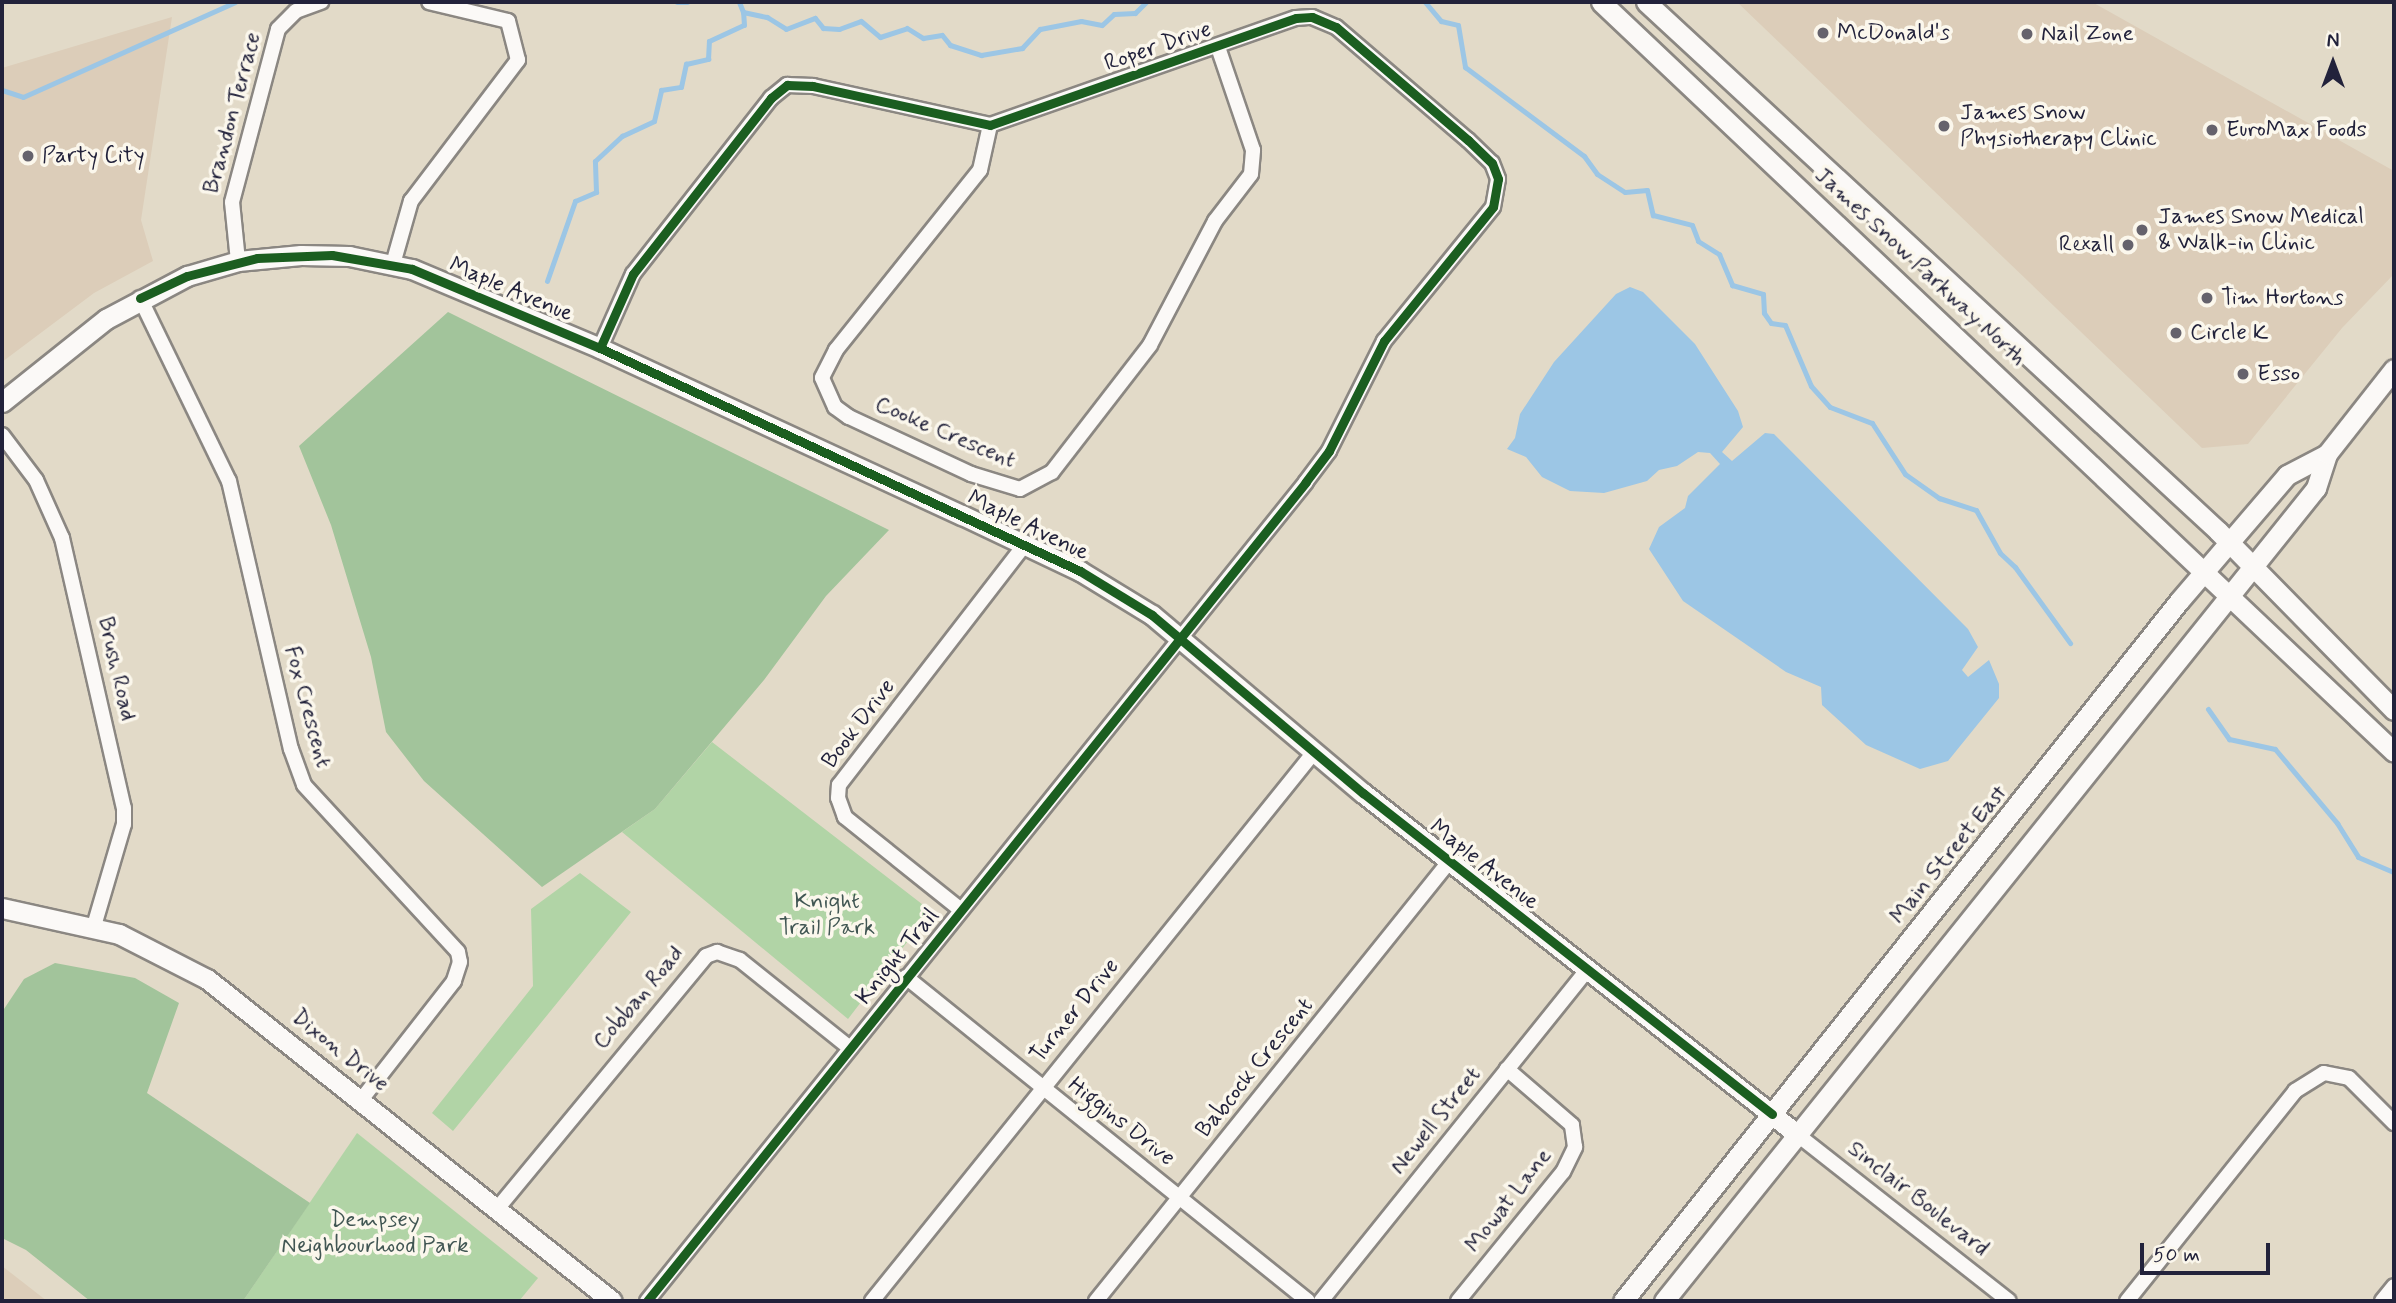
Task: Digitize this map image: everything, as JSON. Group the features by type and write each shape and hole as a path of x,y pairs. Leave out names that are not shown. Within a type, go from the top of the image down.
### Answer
{"main road":[{"name":"James Snow Parkway North","path":"1601,2 2205,569 2394,752"},
{"name":"James Snow Parkway North","path":"1646,2 2223,537 2394,710"},
{"name":"Maple Avenue","path":"2,402 95,327 140,298 187,276 238,261 324,255 393,264 600,348 1080,571 1178,636 1449,862 1798,1135"},
{"name":"Main Street East","path":"1664,1301 2316,488 2327,454 2394,369"},
{"name":"Main Street East","path":"1623,1301 2205,569 2223,537 2287,475 2327,454"},
{"name":"Dixon Drive","path":"2,908 94,926 158,951 207,979 612,1301"}],"street":[{"name":"Brandon Terrace","path":"238,261 232,202 278,29 296,10 321,2"},
{"path":"393,264 411,201 519,60 508,21 429,2"},
{"name":"Roper Drive","path":"990,125 1296,18 1323,19 1492,163 1498,179 1498,198 1384,341 1329,451 1178,636"},
{"name":"Cooke Crescent","path":"990,125 979,170 835,350 822,378 828,398 849,417 971,474 1020,489 1052,472 1150,345 1215,221 1251,174 1253,150 1218,47"},
{"path":"600,348 633,274 771,98 787,85 813,86 990,125"},
{"name":"Fox Crescent","path":"140,298 229,481 291,749 304,785 458,952 460,962 454,981 361,1100"},
{"name":"Brush Road","path":"2,435 36,480 62,538 124,808 124,824 94,926"},
{"name":"Book Drive","path":"961,910 845,817 838,798 839,785 1024,546"},
{"name":"Knight Trail","path":"647,1301 1178,636"},
{"name":"Turner Drive","path":"872,1301 1315,751"},
{"name":"Babcock Crescent","path":"1096,1301 1449,862"},
{"name":"Cobban Road","path":"497,1209 706,956 717,952 740,960 850,1048"},
{"name":"Newell Street","path":"1321,1301 1588,970"},
{"name":"Higgins Drive","path":"906,977 1308,1301"},
{"name":"Mowat Lane","path":"1458,1301 1563,1172 1575,1147 1572,1125 1507,1069"},
{"path":"2127,1301 2295,1091 2324,1073 2348,1078 2394,1123"},
{"name":"Sinclair Boulevard","path":"1798,1135 2009,1301"},
{"path":"2382,1301 2394,1286"}],"shaded area":[{"path":"1737,2 2092,2 2394,171 2394,274 2342,328 2248,444 2202,448"},
{"path":"172,17 141,220 153,261 94,293 2,362 2,68"},
{"path":"2,1266 47,1301 2,1301"}],"green space":[{"path":"448,312 889,530 826,596 764,680 655,809 542,887 424,781 386,732 371,657 331,525 299,446"},
{"name":"Knight Trail Park","path":"712,742 931,911 848,1019 622,832 655,809"},
{"path":"580,873 631,912 453,1131 432,1113 533,986 531,909"},
{"path":"55,963 135,978 179,1003 147,1093 310,1203 243,1301 90,1301 26,1250 2,1238 2,1012 24,979"},
{"name":"Dempsey Neighbourhood Park","path":"357,1133 538,1278 519,1301 243,1301"}],"water":[{"path":"1630,287 1643,292 1695,344 1738,411 1743,427 1722,452 1732,461 1765,433 1774,434 1968,629 1978,647 1962,670 1968,677 1989,660 1999,684 1999,698 1948,761 1920,769 1866,745 1822,705 1821,687 1786,672 1683,601 1649,549 1659,527 1685,508 1688,496 1720,464 1710,453 1698,452 1677,466 1659,470 1647,481 1604,493 1570,491 1542,477 1526,457 1507,449 1515,438 1520,414 1554,362 1616,294"}],"waterway":[{"path":"2,90 23,97 235,2"},
{"path":"677,2 687,2"},
{"path":"739,2 743,12 767,17 786,29 815,18 823,28 839,29 861,21 880,37 907,28 923,38 942,35 950,45 981,55 1022,48 1040,29 1081,21 1102,25 1114,14 1135,13 1146,2"},
{"path":"1425,2 1441,21 1458,25 1465,67 1584,156 1597,174 1625,192 1647,190 1653,215 1692,225 1698,241 1719,254 1732,285 1763,294 1764,313 1771,323 1785,325 1811,386 1830,407 1872,423 1905,474 1939,498 1976,510 2000,553 2015,567 2070,643"},
{"path":"547,281 575,201 596,192 595,161 622,136 654,121 661,90 681,87 686,64 708,59 709,41 744,25 743,12"},
{"path":"2208,709 2229,739 2275,749 2337,823 2358,857 2394,872"}],"cycle path":[{"path":"600,348 633,274 771,98 787,85 813,86 990,125 1296,18 1312,17 1336,27 1468,140 1492,163 1498,179 1493,207 1384,341 1329,451 1306,482 647,1301"},
{"path":"140,298 187,276 257,258 332,255 412,269 600,348 1080,571 1152,615 1363,793 1772,1114"}],"place":[{"name":"McDonald's","path":"1823,33"},
{"name":"Nail Zone","path":"2027,34"},
{"name":"James Snow Physiotherapy Clinic","path":"1944,126"},
{"name":"EuroMax Foods","path":"2212,130"},
{"name":"Party City","path":"28,156"},
{"name":"James Snow Medical & Walk-in Clinic","path":"2142,230"},
{"name":"Rexall","path":"2128,245"},
{"name":"Tim Hortons","path":"2207,298"},
{"name":"Circle K","path":"2176,333"},
{"name":"Esso","path":"2243,374"}]}
